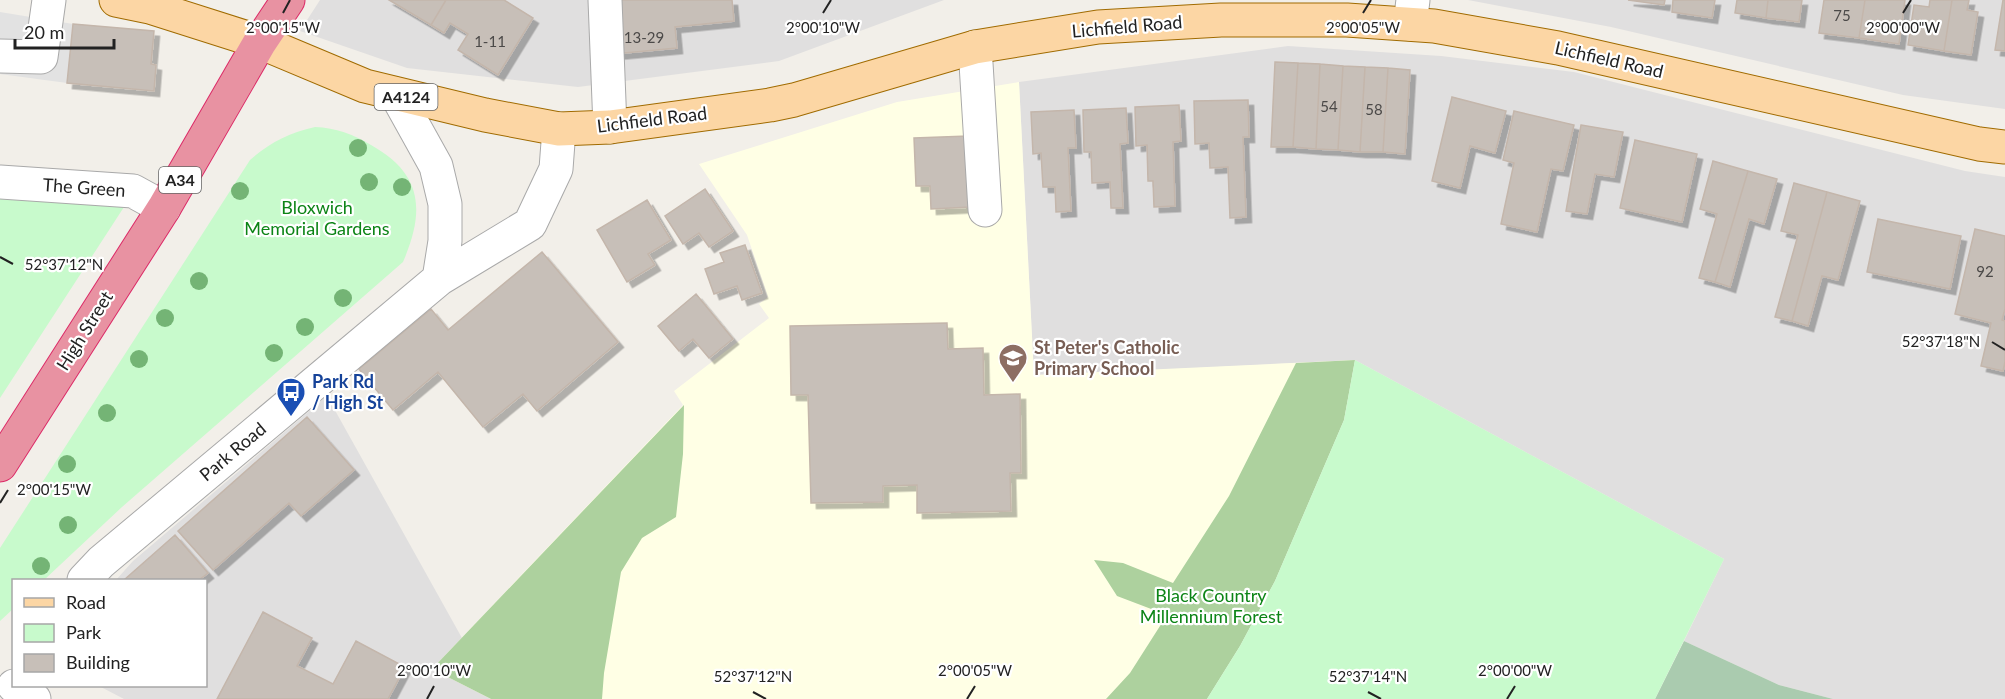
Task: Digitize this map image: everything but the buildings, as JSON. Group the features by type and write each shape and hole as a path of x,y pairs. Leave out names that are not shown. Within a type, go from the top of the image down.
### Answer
{"highway":[{"name":"A34","path":"260,42 288,0"},
{"name":"High Street","path":"0,465 164,208 260,42"}],"main road":[{"name":"A4124","path":"116,0 150,7 260,42"},
{"name":"Lichfield Road","path":"260,42 365,86 485,115 559,129 610,127 770,105 975,47 1098,27 1221,20 1347,20 1412,12 1434,26 1558,48 1979,144 2005,147"}],"street":[{"path":"0,56 41,57 49,0"},
{"path":"605,0 610,127"},
{"path":"975,47 985,210"},
{"path":"396,94 436,166 445,204 445,241 439,279"},
{"name":"Park Road","path":"85,579 101,562 439,279 531,224 556,169 559,129"},
{"name":"The Green","path":"0,182 133,191 164,208"}],"shaded area":[{"path":"320,0 944,0 779,61 578,87 407,68 300,31"},
{"path":"1468,0 2005,0 2005,109 1903,95 1611,27"},
{"path":"0,12 73,24 67,83 0,74"},
{"path":"1288,46 1441,56 1574,72 1965,171 2005,177 2005,699 1833,699 1779,685 1684,641 1724,559 1355,360 1034,376 1019,82"},
{"name":"St Peter's Catholic Primary School","path":"1019,82 1034,375 1355,360 1203,619 1161,699 491,699 432,669 683,405 674,391 769,318 759,304 768,297 747,235 699,164 897,102"},
{"path":"327,396 462,638 433,669 491,699 124,699 101,687 207,687 207,579 117,579 133,561"},
{"path":"1684,641 1779,685 1833,699 1655,699"}],"green space":[{"name":"Bloxwich Memorial Gardens","path":"315,127 337,130 364,141 388,156 401,168 410,181 415,195 416,210 415,226 403,262 122,507 45,579 12,579 12,610 0,621 0,548 250,160 280,139"},
{"path":"0,199 124,207 0,398"},
{"name":"Black Country Millennium Forest","path":"1355,360 1344,420 1275,581 1240,646 1207,699 1106,699 1130,673 1167,615 1117,596 1094,560 1123,563 1173,583 1229,496 1296,363"},
{"path":"1355,360 1724,559 1655,699 1207,699 1240,646 1275,581 1344,420"},
{"path":"684,405 683,454 676,517 642,538 621,572 604,673 602,699 491,699 432,669"}],"place":[{"name":"St Peter's Catholic Primary School","path":"1013,384"},
{"name":"Park Rd / High St","path":"291,418"}]}
